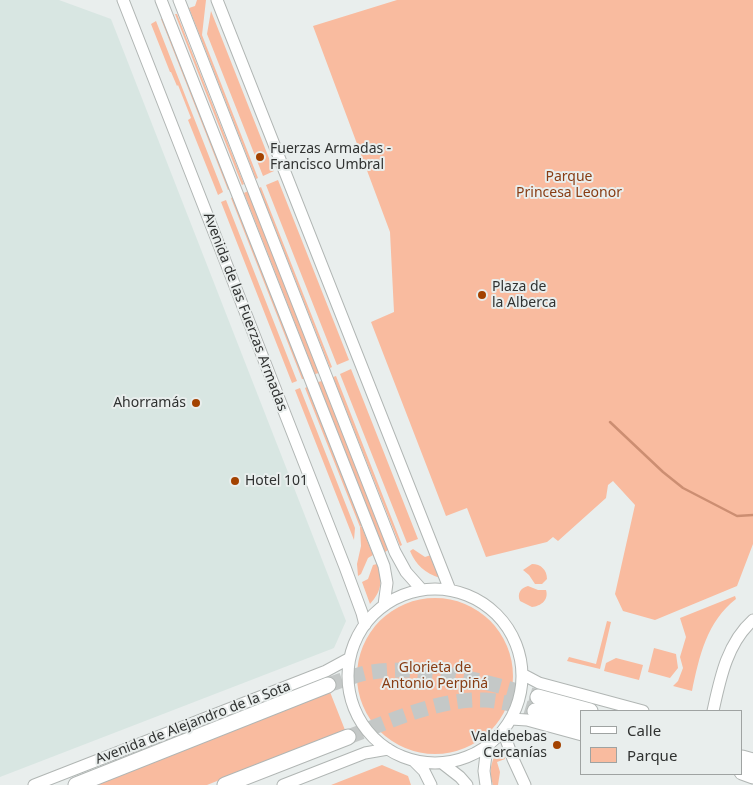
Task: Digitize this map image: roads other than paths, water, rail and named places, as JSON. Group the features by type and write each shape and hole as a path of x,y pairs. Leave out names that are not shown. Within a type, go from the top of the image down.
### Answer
{"main road":[{"name":"Avenida de Alejandro de la Sota","path":"76,785 328,685"},
{"path":"580,722 536,704 582,710"},
{"path":"225,785 348,737"},
{"path":"744,760 753,776"}],"street":[{"name":"Avenida de las Fuerzas Armadas","path":"123,0 345,567 365,624"},
{"path":"161,0 384,566 387,584 384,605"},
{"path":"179,0 395,552 406,572 422,590"},
{"path":"217,0 450,590"},
{"path":"422,590 450,590 475,599 493,611 503,622 518,650 522,674 520,696 503,731 487,746 470,756 442,763 413,760 388,749 370,734 364,726 351,698 348,678 350,658 354,644 365,624 384,605 402,595 422,590"},
{"path":"713,710 730,648 736,638 753,620"},
{"name":"Avenida de Alejandro de la Sota","path":"34,785 326,671 350,658"},
{"path":"522,674 545,685 639,710"},
{"path":"510,719 527,720 580,734"},
{"path":"503,731 525,785"},
{"path":"486,785 484,770 487,746"},
{"path":"283,785 365,753 388,749"},
{"path":"413,760 424,771 430,785"},
{"path":"442,763 467,785"}],"waterway":[{"path":"610,422 663,472 683,488 737,516 753,515"}],"tunnel":[{"path":"328,685 365,673 409,670 453,675 538,697"},
{"path":"348,737 415,712 468,700 485,700 510,704 535,711"}],"place":[{"name":"Fuerzas Armadas - Francisco Umbral","path":"260,157"},
{"name":"Plaza de la Alberca","path":"482,295"},
{"name":"Ahorramás","path":"196,403"},
{"name":"Hotel 101","path":"235,481"},
{"name":"Valdebebas Cercanías","path":"557,745"}],"park label":[{"name":"Parque Princesa Leonor","path":"569,186"},
{"name":"Glorieta de Antonio Perpiñá","path":"435,676"}]}
